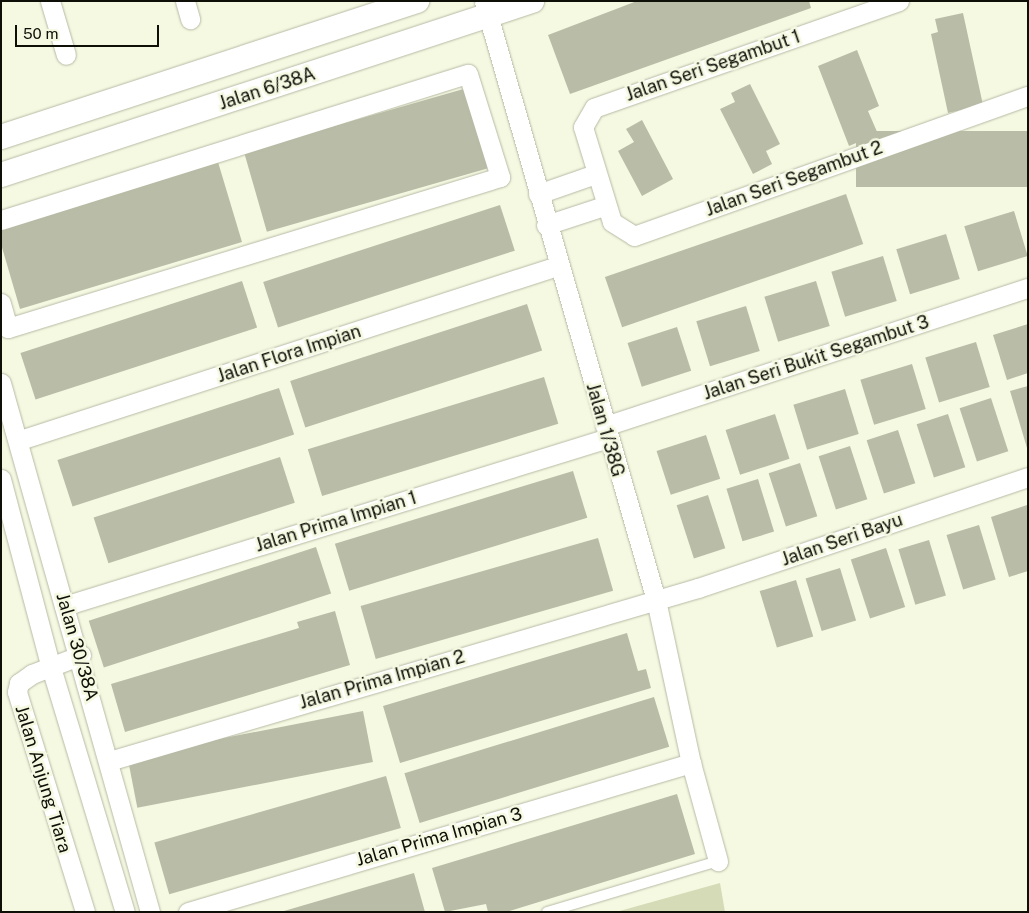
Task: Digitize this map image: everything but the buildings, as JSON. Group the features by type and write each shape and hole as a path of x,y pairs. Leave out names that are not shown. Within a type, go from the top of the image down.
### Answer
{"street":[{"path":"50,1 66,56"},
{"name":"Jalan 6/38A","path":"1,137 418,1"},
{"name":"Jalan 6/38A","path":"1,175 486,9 532,1"},
{"name":"Jalan Seri Segambut 1","path":"595,174 583,127 594,108 900,1"},
{"name":"Jalan 1/38G","path":"486,9 557,266 656,600 691,763 718,861"},
{"path":"1,220 468,74 500,177 5,329 1,303"},
{"name":"Jalan Seri Segambut 2","path":"595,174 604,206 620,232 634,236 1028,96"},
{"path":"538,194 595,174"},
{"path":"546,225 604,206"},
{"name":"Jalan Flora Impian","path":"20,440 557,266"},
{"name":"Jalan Seri Bukit Segambut 3","path":"606,432 1028,288"},
{"name":"Jalan 30/38A","path":"3,393 20,440 64,606 81,655 150,912"},
{"name":"Jalan Prima Impian 1","path":"64,606 606,432"},
{"name":"Jalan Seri Bayu","path":"656,600 1028,477"},
{"name":"Jalan 30/38A","path":"1,478 50,664 125,912"},
{"name":"Jalan Prima Impian 2","path":"109,760 656,600"},
{"name":"Jalan Anjung Tiara","path":"81,655 50,664 19,683 17,692 85,912"},
{"name":"Jalan Prima Impian 3","path":"188,912 691,763"}],"lane":[{"path":"547,912 718,861"}],"green space":[{"path":"720,883 725,912 616,912"}]}
